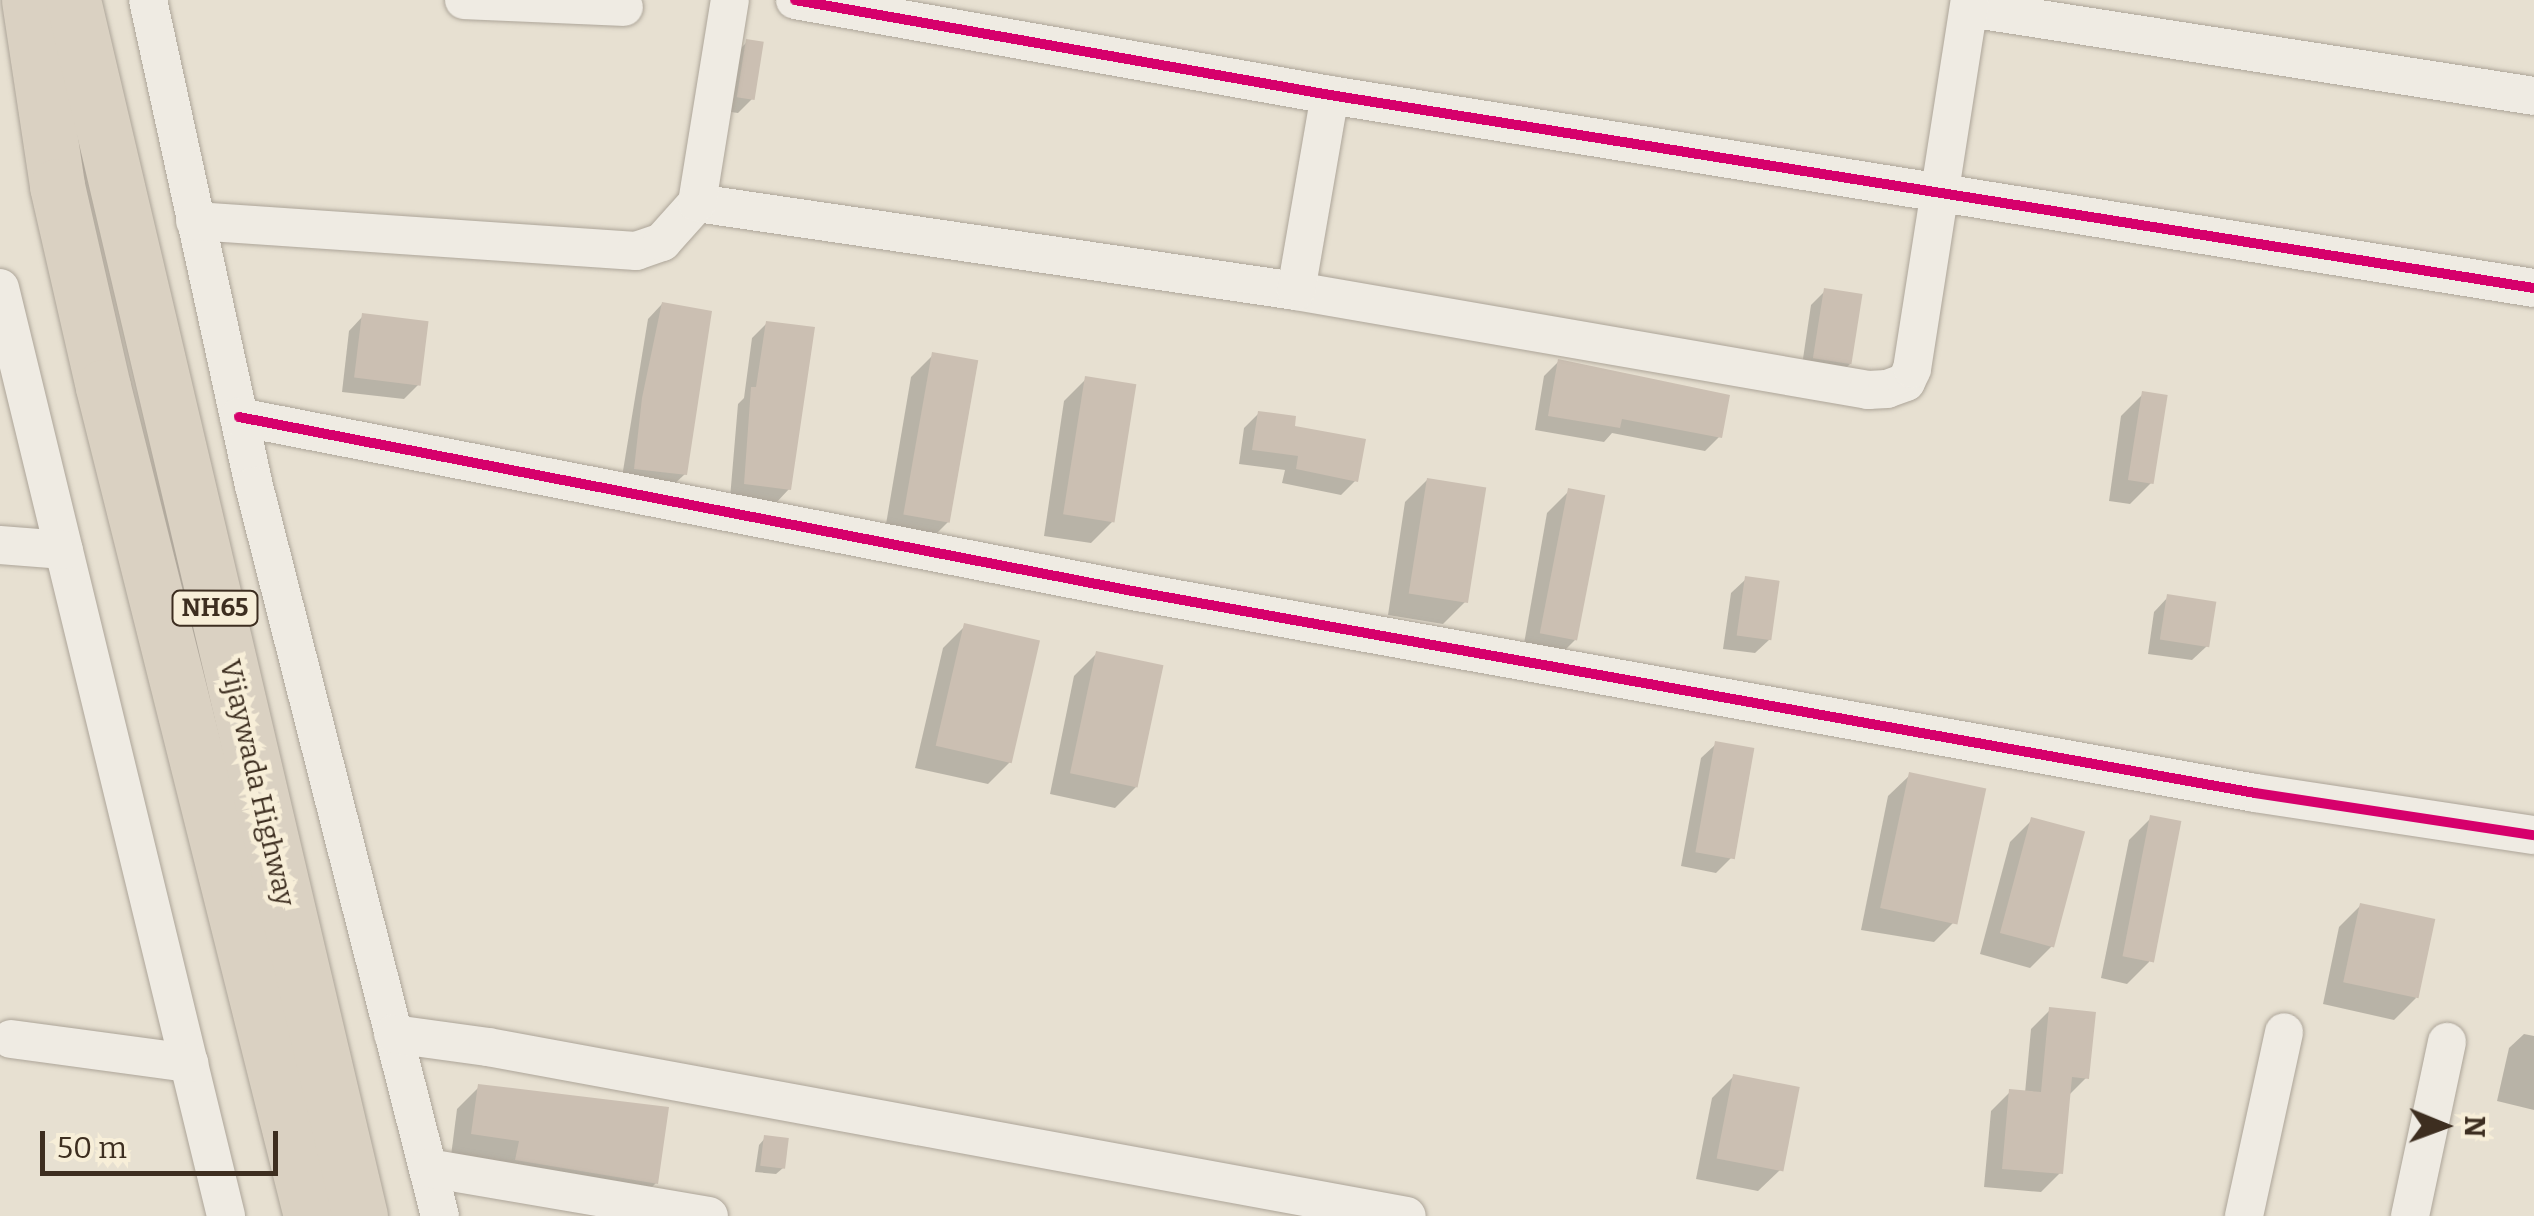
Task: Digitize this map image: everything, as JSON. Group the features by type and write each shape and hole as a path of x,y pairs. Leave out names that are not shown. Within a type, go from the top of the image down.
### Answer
{"highway":[{"name":"Vijaywada Highway","path":"28,0 57,186 103,387 311,1216"},
{"name":"Vijaywada Highway","path":"73,0 360,1216"}],"street":[{"path":"148,0 239,417 440,1216"},
{"path":"464,0 624,6"},
{"path":"195,221 636,251 662,242 697,204 730,0"},
{"path":"795,0 1939,195 2534,288"},
{"path":"697,204 1296,291 1868,390 1886,389 1906,382 1912,369 1970,4 2534,96"},
{"path":"1296,291 1330,94"},
{"path":"0,288 11,380 64,550 226,1216"},
{"path":"239,417 1197,603 2255,793 2534,835"},
{"path":"0,545 64,550"},
{"path":"2244,1216 2284,1032"},
{"path":"393,1034 488,1047 1406,1216"},
{"path":"11,1038 189,1063"},
{"path":"2410,1216 2447,1042"},
{"path":"428,1168 710,1216"}],"building":[{"path":"746,39 764,42 755,100 737,97"},
{"path":"1824,288 1863,294 1851,364 1813,358"},
{"path":"662,302 712,311 687,475 634,469 642,398"},
{"path":"362,313 429,321 421,386 354,378"},
{"path":"766,321 815,327 791,490 744,484 751,387 756,387"},
{"path":"932,352 978,360 950,523 903,514"},
{"path":"1558,359 1730,395 1722,438 1622,419 1620,428 1548,416"},
{"path":"1085,376 1136,384 1114,522 1063,514"},
{"path":"2142,391 2168,395 2154,484 2128,480"},
{"path":"1258,411 1296,416 1295,426 1366,439 1358,482 1296,469 1298,456 1252,450"},
{"path":"1427,478 1486,487 1468,603 1409,594"},
{"path":"1568,488 1605,495 1577,641 1540,633"},
{"path":"1745,576 1780,581 1771,640 1737,635"},
{"path":"2167,594 2216,602 2209,647 2160,639"},
{"path":"964,623 1040,641 1012,763 936,746"},
{"path":"1096,651 1163,665 1138,788 1070,773"},
{"path":"1715,741 1754,748 1735,859 1695,852"},
{"path":"1909,772 1986,788 1957,924 1880,908"},
{"path":"2150,815 2181,821 2154,962 2123,956"},
{"path":"2031,817 2085,831 2054,947 2000,933"},
{"path":"2360,903 2435,919 2418,998 2343,982"},
{"path":"2049,1007 2096,1012 2089,1079 2072,1077 2063,1174 2002,1169 2009,1089 2041,1092"},
{"path":"1733,1074 1800,1087 1783,1171 1717,1158"},
{"path":"478,1084 669,1107 658,1184 515,1160 519,1141 471,1134"},
{"path":"764,1135 789,1138 785,1169 760,1166"}],"cycle path":[{"path":"795,0 1330,95 2534,288"},
{"path":"239,417 1138,592 2255,793 2534,835"}]}
